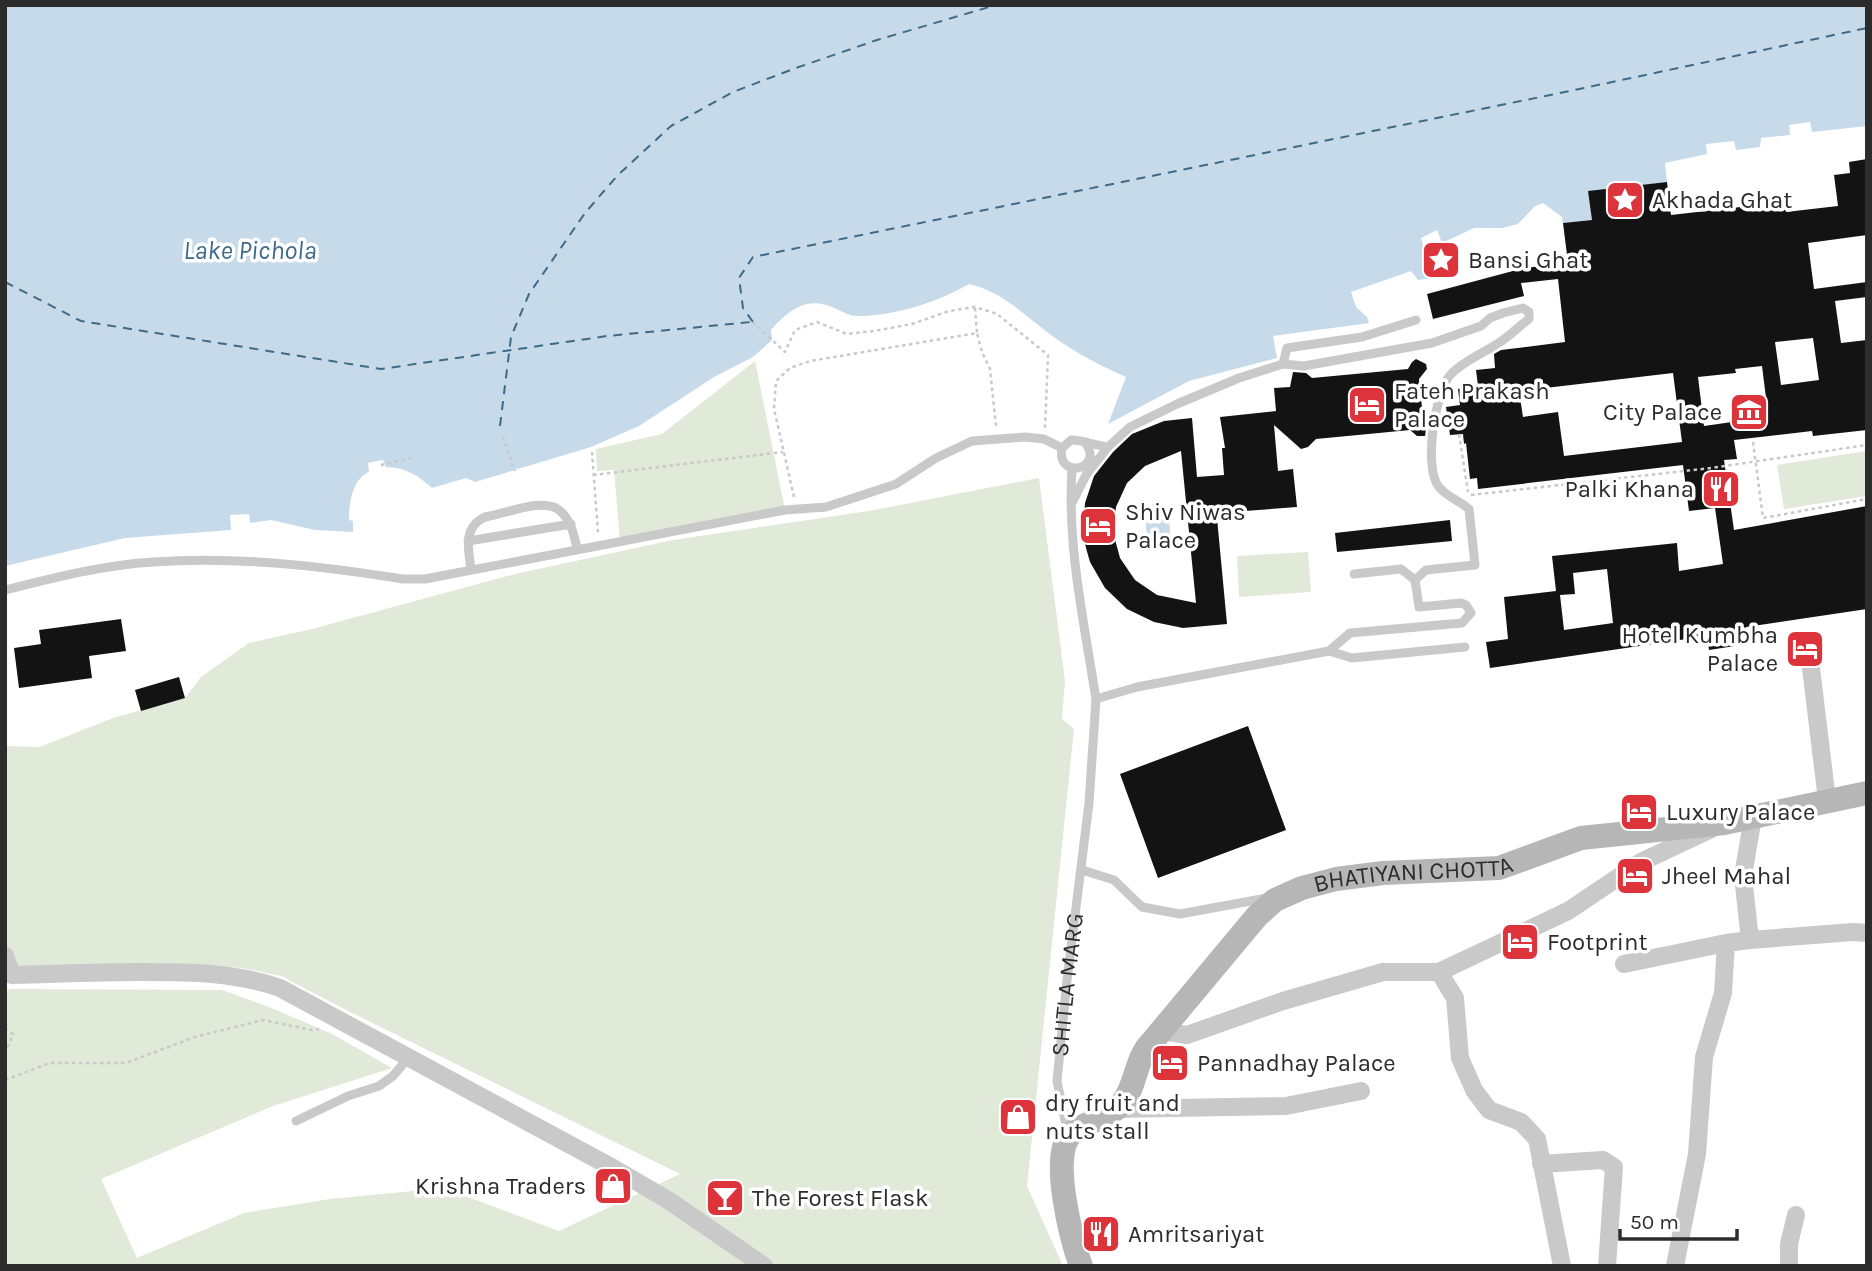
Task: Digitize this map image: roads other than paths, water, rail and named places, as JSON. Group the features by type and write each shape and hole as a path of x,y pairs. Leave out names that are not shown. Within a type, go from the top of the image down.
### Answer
{"main road":[{"name":"BHATIYANI CHOTTA","path":"1116,1109 1130,1090 1140,1058 1257,916 1275,900 1302,888 1336,879 1383,873 1499,868 1581,838 1724,823 1867,793"},
{"path":"1068,1136 1086,1123 1116,1109"},
{"name":"SHITLA MARG","path":"1068,1136 1064,1148 1064,1188 1082,1266"}],"street":[{"path":"1810,660 1827,800"},
{"path":"1749,940 1743,876 1753,817"},
{"path":"1163,1031 1187,1035 1283,1001 1383,972 1439,972 1568,911 1641,862 1724,823"},
{"path":"1624,964 1749,940 1867,933"},
{"path":"1675,1266 1697,1154 1704,1057 1723,993 1727,943"},
{"path":"5,956 8,977 150,972 229,974 280,988 668,1200 764,1266"},
{"path":"1439,972 1455,998 1460,1058 1474,1090 1489,1110 1521,1122 1537,1139 1562,1266"},
{"path":"1116,1109 1286,1105 1361,1091"},
{"path":"1541,1164 1604,1160 1614,1167 1607,1266"},
{"path":"1788,1266 1789,1244 1796,1215"}],"lane":[{"path":"1071,505 1086,474 1108,447 1130,427 1177,404 1239,377 1283,364 1304,366 1432,343 1481,326 1490,318 1503,313 1523,308 1529,312 1529,319 1499,344 1471,358 1449,376 1435,425 1431,463 1438,487 1469,509 1475,565 1426,570 1415,580"},
{"path":"1283,364 1287,348 1348,340 1416,320"},
{"path":"5,590 126,564 176,560 250,561 415,580 785,510 826,507 896,484 936,458 972,440 1044,439 1062,448"},
{"path":"1062,448 1075,439 1086,444 1108,447"},
{"path":"1062,448 1062,458 1072,468 1082,467 1089,461 1091,453 1086,444"},
{"name":"SHITLA MARG","path":"1068,1136 1057,1081 1082,870 1096,699 1074,573 1072,468"},
{"path":"471,569 468,541 472,526 485,516 542,505 559,508 566,514 577,549"},
{"path":"468,541 571,524"},
{"path":"1329,651 1350,633 1455,624 1467,619 1471,612 1461,603 1419,607 1415,580 1401,569 1354,573"},
{"path":"1096,699 1137,687 1329,651 1353,658 1465,647"},
{"path":"1082,870 1114,880 1142,907 1180,914 1269,898 1275,900"},
{"path":"296,1121 348,1096 379,1086 393,1076 409,1057"}],"water":[{"name":"Lake Pichola","path":"5,5 1867,5 1867,126 1812,132 1810,122 1789,125 1790,135 1761,138 1760,147 1736,150 1734,141 1706,144 1707,154 1665,163 1667,182 1589,192 1592,220 1563,223 1562,217 1543,203 1535,206 1518,224 1502,228 1474,228 1442,243 1437,230 1421,238 1433,278 1418,280 1411,271 1351,292 1356,307 1367,317 1369,323 1273,336 1277,358 1189,381 1108,424 1126,377 1072,349 990,291 969,284 917,306 875,315 851,315 826,305 810,304 795,309 782,318 771,330 772,340 753,357 714,377 639,426 591,447 475,482 466,478 432,488 411,473 386,467 383,460 368,463 369,472 363,475 355,486 351,500 349,520 353,521 353,532 315,530 271,520 250,523 249,514 230,515 231,530 125,538 5,566"},
{"path":"1153,504 1162,505 1169,513 1170,535 1162,544 1156,544 1147,537 1145,514"}],"place":[{"name":"Akhada Ghat","path":"1625,200"},
{"name":"Bansi Ghat","path":"1441,260"},
{"name":"Fateh Prakash Palace","path":"1367,405"},
{"name":"City Palace","path":"1749,412"},
{"name":"Palki Khana","path":"1721,489"},
{"name":"Shiv Niwas Palace","path":"1098,526"},
{"name":"Hotel Kumbha Palace","path":"1805,649"},
{"name":"Luxury Palace","path":"1639,812"},
{"name":"Jheel Mahal","path":"1635,876"},
{"name":"Footprint","path":"1520,942"},
{"name":"Pannadhay Palace","path":"1170,1063"},
{"name":"dry fruit and nuts stall","path":"1018,1117"},
{"name":"Krishna Traders","path":"613,1186"},
{"name":"The Forest Flask","path":"725,1198"},
{"name":"Amritsariyat","path":"1101,1234"}]}
